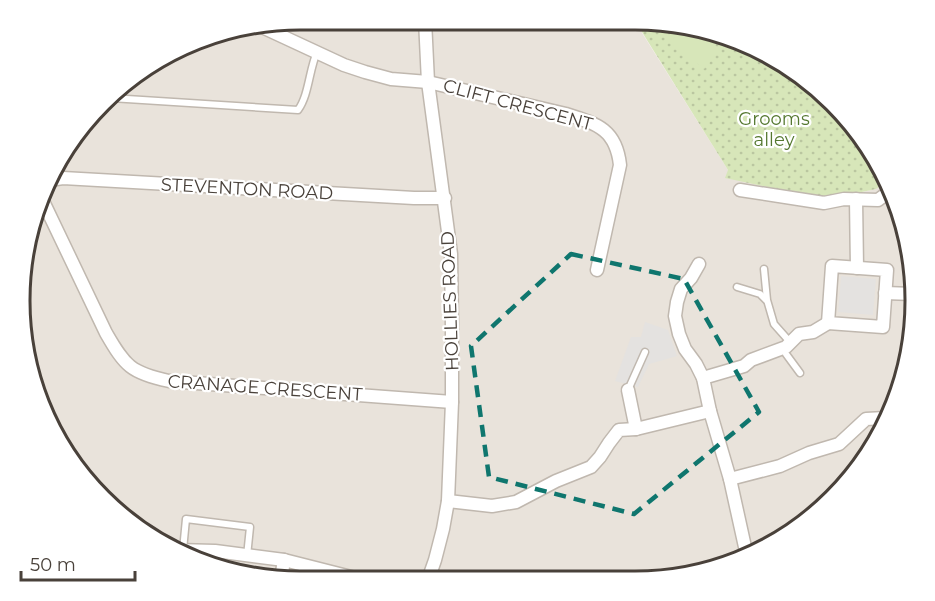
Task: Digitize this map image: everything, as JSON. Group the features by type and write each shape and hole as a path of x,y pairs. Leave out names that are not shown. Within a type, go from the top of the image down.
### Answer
{"street":[{"name":"HOLLIES ROAD","path":"425,30 428,82 451,254 452,402 448,501 431,571"},
{"name":"CLIFT CRESCENT","path":"272,32 344,65 391,79 428,82 566,114 602,129 615,142 620,165 597,270"},
{"name":"STEVENTON ROAD","path":"59,179 444,198"},
{"path":"740,190 824,203 844,199 878,200 884,196"},
{"path":"856,199 857,268"},
{"name":"CRANAGE CRESCENT","path":"46,208 118,354 131,368 147,377 169,381 452,402"},
{"path":"699,264 681,289 675,316 685,349 703,378 730,479 745,547"},
{"path":"703,378 744,366 751,360 787,345 799,334 813,332 828,323 883,327 887,270 832,266 828,323"},
{"path":"885,292 905,293"},
{"path":"628,390 636,429"},
{"path":"448,501 492,506 516,502 556,481 591,467 619,430 636,429 710,411"},
{"path":"730,479 780,466 809,453 839,444 866,419 878,418"},
{"path":"198,551 284,560 327,571"},
{"path":"282,570 284,560"}],"lane":[{"path":"120,99 298,110 303,104 312,63 317,52"},
{"path":"765,269 767,300 774,324 787,345 786,354 800,373"},
{"path":"737,287 760,294 767,300"},
{"path":"628,390 645,352"},
{"path":"181,543 186,519 250,527 247,556"}],"highlighted area":[{"path":"571,254 684,279 759,412 634,514 489,477 471,346"}],"shaded area":[{"path":"300,30 642,30 728,170 828,196 879,187 896,230 903,265 905,300 903,336 896,371 869,436 826,492 785,525 738,550 687,566 634,571 300,571 265,569 214,557 165,535 150,525 122,504 97,479 66,436 58,420 44,387 35,353 30,300 35,248 51,197 76,150 109,109 150,76 197,51 248,35"},
{"path":"841,276 876,279 873,315 838,312"},
{"path":"645,322 668,330 677,356 649,364 638,387 615,381 631,337 641,337"}],"green space":[{"name":"Grooms alley","path":"642,32 670,32 705,39 770,66 813,97 838,122 869,165 879,187 857,193 810,196 725,178 728,170"},
{"path":"677,33 687,35 705,39 719,51 704,69 670,42"}]}
